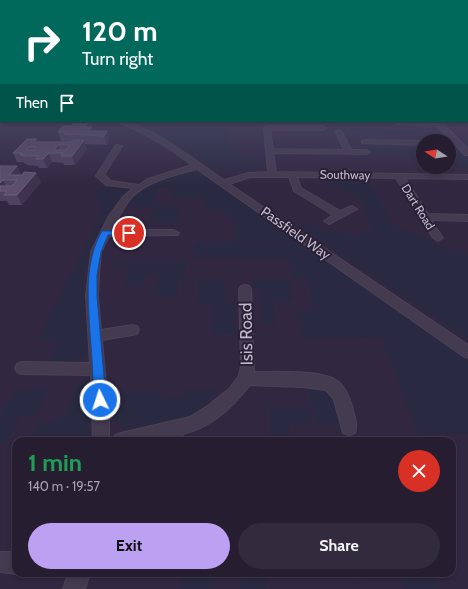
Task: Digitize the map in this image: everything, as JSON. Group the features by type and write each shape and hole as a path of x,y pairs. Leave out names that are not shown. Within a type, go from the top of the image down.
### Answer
{"street":[{"name":"Passfield Way","path":"144,131 223,183 468,352"},
{"path":"267,131 272,174"},
{"path":"446,131 468,153"},
{"path":"339,132 348,151"},
{"path":"364,142 416,143"},
{"path":"118,146 100,176 109,183 123,184 138,188"},
{"path":"269,150 366,152"},
{"path":"101,437 93,275 96,252 105,233 125,200 138,188 151,181 197,166"},
{"name":"Southway","path":"223,183 249,174 468,176"},
{"path":"292,174 297,189 340,214"},
{"name":"Dart Road","path":"399,176 438,238"},
{"path":"329,221 352,208"},
{"path":"425,217 468,218"},
{"path":"105,233 174,233"},
{"name":"Isis Road","path":"156,437 174,435 215,410 234,394 246,378 248,366 245,289"},
{"path":"95,336 132,330"},
{"path":"22,368 98,369"},
{"path":"246,378 319,381 332,385 341,399 349,427"},
{"path":"0,562 12,563"},
{"path":"74,589 78,577"}],"shaded area":[{"path":"155,131 230,131 229,147 240,157 263,157 259,168 241,171 212,166"},
{"path":"352,131 419,131 426,134 416,134 371,134 370,132"},
{"path":"382,144 400,144 405,151 416,151 416,156 373,155 368,148 384,149"},
{"path":"456,151 461,151 468,158 468,170 458,159 456,159"},
{"path":"188,171 197,171 301,242 234,242 234,218 227,212 206,212 203,198 171,198 173,187 158,188 152,207 129,205 135,194 146,187"},
{"path":"319,178 365,178 394,226 452,251 468,252 468,339 296,225 301,223 358,237 372,227 364,207 358,198"},
{"path":"109,184 122,185 126,188 126,192 118,200 104,221 93,245 86,269 84,285 88,352 79,360 71,364 50,363 59,341 37,341 104,209 99,208 99,198 96,195 96,192 102,186"},
{"path":"155,204 180,205 176,222 149,222"},
{"path":"196,243 303,243 468,360 468,434 418,433 382,338 301,337 297,313 314,311 307,278 293,278 289,259 194,258"},
{"path":"115,259 187,261 184,279 179,279 176,297 153,296 158,275 145,275 141,286 123,286 130,268 112,267"},
{"path":"252,279 290,279 292,301 273,301 275,325 262,324 260,288 253,288"},
{"path":"199,280 225,280 225,303 235,304 235,328 241,332 235,334 212,333 213,303 197,303"},
{"path":"79,380 89,380 91,407 89,437 32,437 38,423 48,423 65,417"},
{"path":"308,386 323,391 332,398 337,408 341,423 316,423"},
{"path":"219,389 196,413 176,421 150,427 125,430 114,419 114,392 161,393 164,398 185,398 186,390"},
{"path":"15,390 48,390 38,415 20,415 6,445 0,444 0,418"},
{"path":"270,408 310,408 312,423 289,423 290,437 271,437"},
{"path":"182,577 215,577 213,589 180,589"},
{"path":"215,577 265,577 266,589 241,589 241,578"},
{"path":"435,577 439,589 404,589 401,579 357,578"}],"building":[{"path":"107,131 104,136 64,134 66,132 58,132"},
{"path":"27,139 37,139 34,142 72,142 74,140 84,140 72,156 61,156 63,153 49,153 43,159 36,159 38,156 23,156 25,155 20,155 22,153 13,153","holes":["58,145 70,145 66,150 54,150","29,147 36,147 34,150 26,150"]},
{"path":"0,166 17,166 9,175 22,175 24,172 36,173 17,195 4,195 7,191 0,191 0,186 12,186 17,180 3,180 0,183"}],"route":[{"path":"100,400 92,296 96,252 105,233 129,233"}]}
